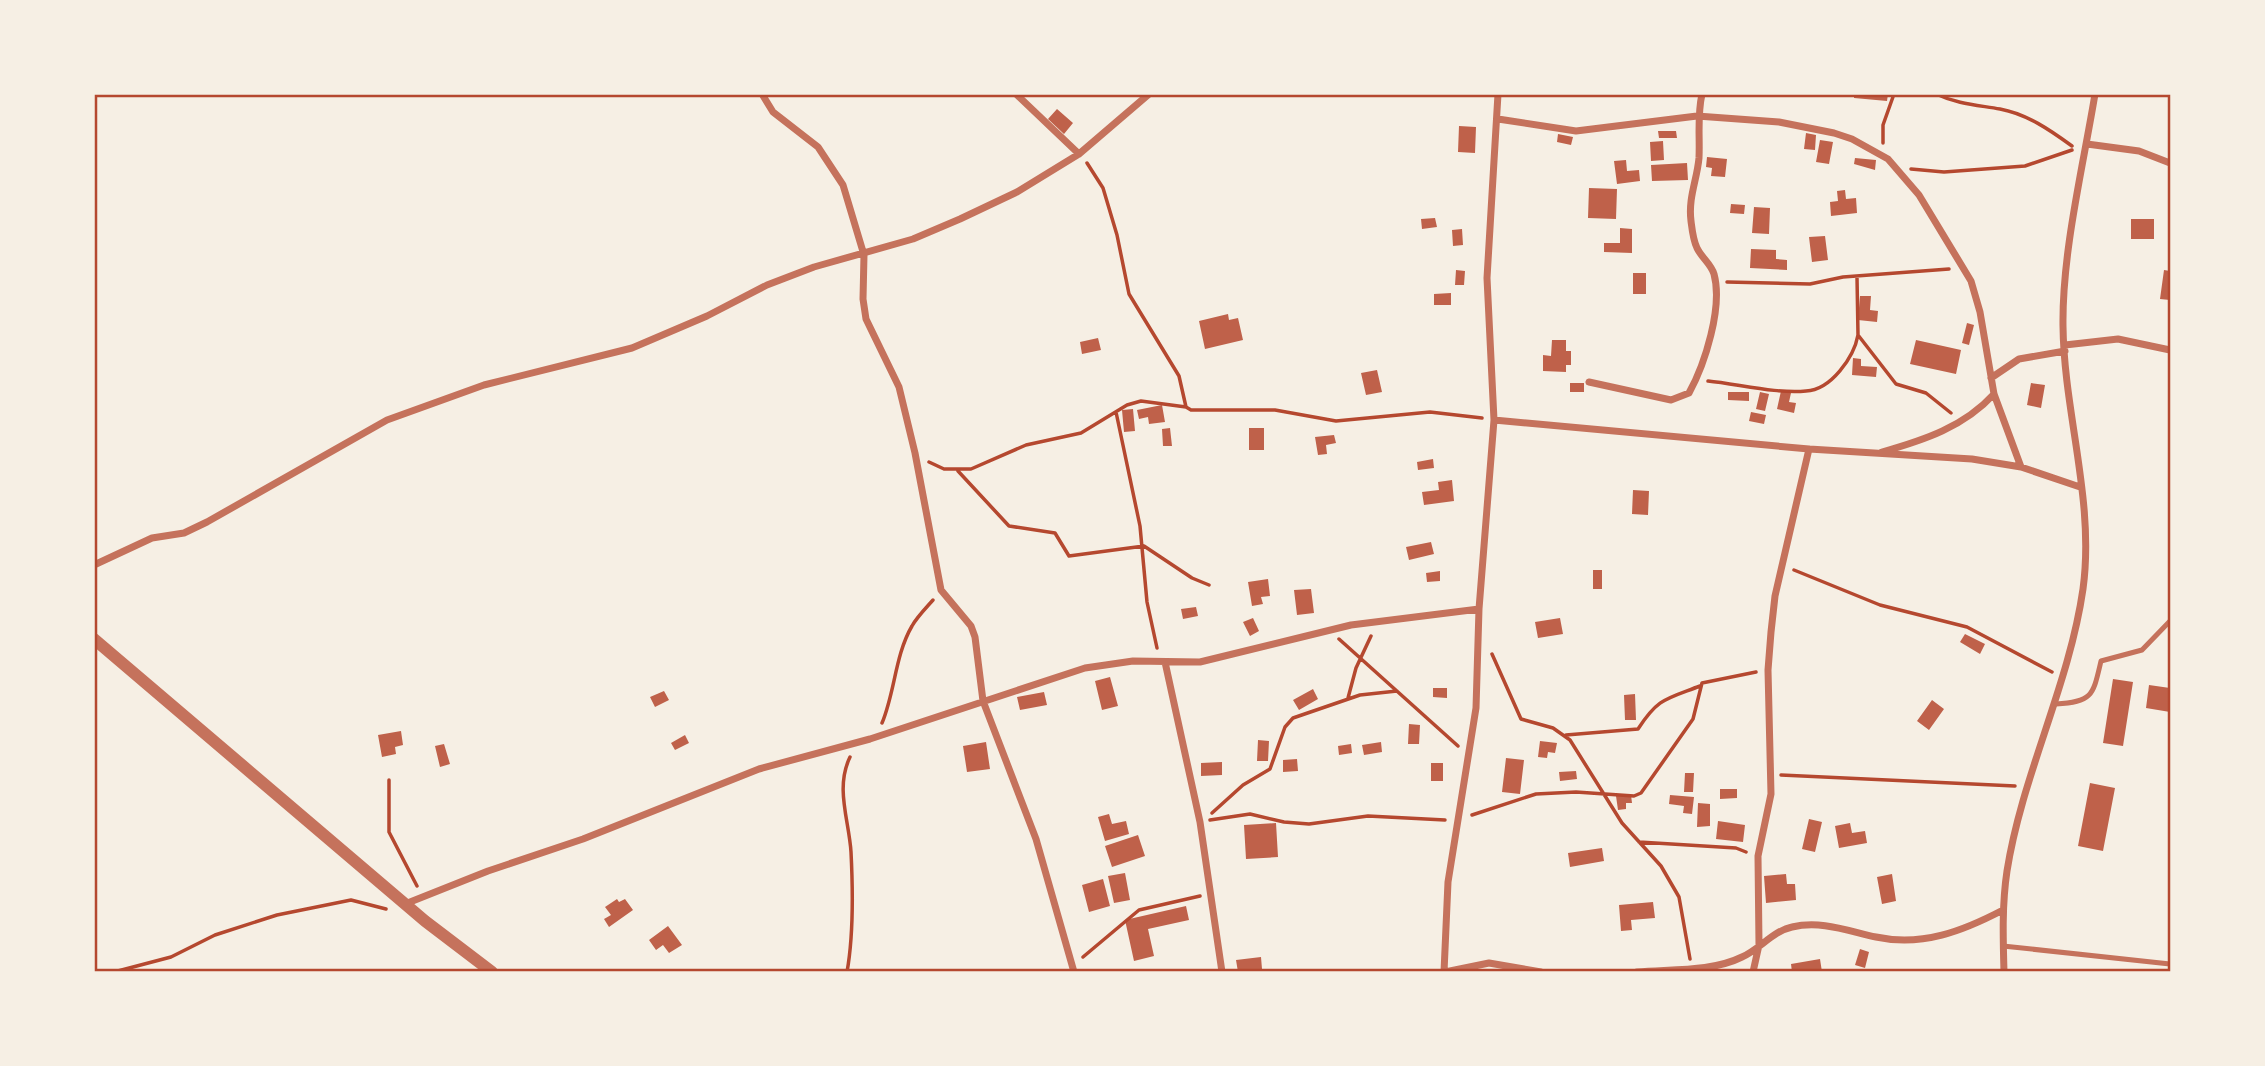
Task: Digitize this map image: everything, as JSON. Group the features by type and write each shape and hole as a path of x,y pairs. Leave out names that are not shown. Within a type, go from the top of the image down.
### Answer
{"street":[{"path":"762,94 773,112 818,147 843,185 864,255 866,319 899,387 915,453 941,590 971,626 975,637 983,701 1036,839 1074,969"},
{"path":"1016,94 1079,154"},
{"path":"94,565 152,538 184,533 207,522 387,420 484,386 632,348 707,316 768,285 814,267 913,239 1006,198 1079,154 1149,94"},
{"path":"1498,94 1487,278 1494,421 1479,609 1476,708 1448,883 1445,971 1489,962 1541,971"},
{"path":"1589,382 1671,400 1689,393 1696,380 1713,326 1715,280 1714,271 1696,247 1691,221 1691,191 1699,162 1697,116 1702,94"},
{"path":"2004,971 2003,909 2008,869 2029,787 2063,678 2077,618 2086,559 2087,525 2080,488 2065,348 2064,293 2095,94"},
{"path":"1498,119 1577,131 1697,116 1779,122 1834,132 1888,159 1919,195 1965,267 1980,312 1994,394 2021,467"},
{"path":"2087,144 2139,151 2171,163"},
{"path":"1991,378 2003,368 2028,356 2118,339 2171,350"},
{"path":"1876,454 1922,439 1971,417 1994,394"},
{"path":"1494,421 1809,449 1972,459 2021,467 2080,488"},
{"path":"1753,971 1759,945 1758,856 1768,817 1772,775 1768,670 1775,596 1809,449"},
{"path":"405,904 488,871 583,839 759,769 870,739 1085,668 1133,661 1165,662 1220,658 1329,630 1378,621 1479,609"},
{"path":"94,639 405,904 492,971"},
{"path":"1165,662 1200,822 1222,971"},
{"path":"1637,971 1725,964 1744,957 1791,927 1807,925 1912,940 1949,934 2003,909"}],"lane":[{"path":"2056,704 2084,700 2096,687 2101,661 2142,650 2171,621"},
{"path":"2003,946 2171,964"}],"path":[{"path":"1888,159 1882,138 1883,125 1894,94"},
{"path":"1900,170 1944,172 2025,166 2075,149 2044,126 2021,115 1950,101 1936,94"},
{"path":"1079,154 1092,167 1103,188 1117,235 1129,294 1179,376 1186,407"},
{"path":"1715,280 1770,285 1810,284 1965,267"},
{"path":"1696,380 1810,391 1837,373 1856,348 1857,277"},
{"path":"1858,335 1896,384 1926,393 1946,407 1959,423"},
{"path":"915,453 931,464 958,471 971,469 1026,445 1080,433 1141,401 1191,410 1275,410 1336,421 1430,412 1494,421"},
{"path":"1116,412 1144,546 1153,638 1165,662"},
{"path":"958,471 1009,526 1055,533 1069,556 1144,546 1192,578 1209,585"},
{"path":"1782,565 1880,604 1967,627 2063,678"},
{"path":"870,739 891,700 905,640 913,624 941,590"},
{"path":"1348,698 1360,659 1378,621"},
{"path":"1479,627 1521,719 1553,728 1570,740 1637,842 1661,866 1679,897 1691,967"},
{"path":"1329,630 1468,755"},
{"path":"1563,735 1638,729 1649,710 1661,701 1709,680 1768,670"},
{"path":"1397,691 1378,691 1348,698 1289,722 1270,769 1228,796 1205,821 1250,814 1300,824 1368,816 1457,821 1536,794 1641,793 1693,719 1700,686"},
{"path":"847,971 850,953 851,861 849,822 842,785 846,766 857,742"},
{"path":"1772,775 2029,787"},
{"path":"389,780 389,832 423,897"},
{"path":"1637,842 1736,848 1758,856"},
{"path":"1074,969 1139,910 1211,894"},
{"path":"114,971 171,957 248,923 337,901 364,902 393,912"}],"building":[{"path":"1854,94 1888,94 1887,101 1854,98"},
{"path":"1057,109 1073,123 1064,134 1048,119"},
{"path":"1459,126 1476,127 1475,153 1458,152"},
{"path":"1658,131 1676,131 1677,138 1659,138"},
{"path":"1806,133 1816,135 1815,150 1804,149"},
{"path":"1558,134 1573,137 1571,145 1557,142"},
{"path":"1820,140 1833,142 1829,164 1816,162"},
{"path":"1663,141 1664,160 1651,161 1650,142"},
{"path":"1707,157 1727,159 1725,177 1711,176 1712,168 1706,167"},
{"path":"1855,158 1876,160 1875,170 1854,164"},
{"path":"1626,160 1627,171 1639,170 1640,181 1617,184 1614,161"},
{"path":"1687,163 1688,180 1652,181 1651,165"},
{"path":"1589,188 1617,189 1616,219 1588,218"},
{"path":"1845,190 1846,199 1856,198 1857,213 1831,216 1830,202 1838,201 1837,191"},
{"path":"1731,204 1745,205 1744,214 1730,213"},
{"path":"1754,207 1770,208 1769,234 1752,233"},
{"path":"1435,218 1437,227 1422,229 1421,219"},
{"path":"2131,219 2154,219 2154,239 2131,239"},
{"path":"1620,228 1632,229 1632,253 1604,252 1604,243 1620,243"},
{"path":"1462,229 1463,245 1453,246 1452,230"},
{"path":"1825,236 1828,260 1812,262 1809,237"},
{"path":"1751,249 1776,250 1776,259 1787,260 1787,270 1750,268"},
{"path":"1456,270 1465,271 1464,285 1455,285"},
{"path":"2164,270 2170,271 2170,300 2160,299"},
{"path":"1633,273 1646,273 1646,294 1633,294"},
{"path":"1451,293 1451,305 1434,305 1434,294"},
{"path":"1860,296 1871,296 1870,310 1878,311 1877,322 1858,320"},
{"path":"1228,314 1229,320 1238,318 1243,340 1205,349 1199,321"},
{"path":"1967,323 1974,325 1969,345 1962,343"},
{"path":"1098,338 1101,350 1082,354 1080,342"},
{"path":"1552,340 1566,340 1566,351 1571,351 1571,365 1566,365 1566,372 1543,371 1543,355 1551,356"},
{"path":"1916,340 1961,350 1956,374 1910,364"},
{"path":"1853,358 1861,359 1861,366 1877,367 1876,377 1852,375"},
{"path":"1377,370 1382,392 1366,395 1361,373"},
{"path":"1570,383 1584,383 1584,392 1570,392"},
{"path":"2031,383 2045,385 2041,408 2027,405"},
{"path":"1781,391 1791,393 1789,402 1796,403 1794,413 1777,409"},
{"path":"1728,392 1749,392 1749,401 1728,400"},
{"path":"1760,392 1769,394 1765,411 1756,409"},
{"path":"1162,405 1165,422 1149,424 1148,417 1139,419 1137,410"},
{"path":"1133,409 1135,431 1124,432 1122,410"},
{"path":"1751,412 1766,415 1764,424 1749,421"},
{"path":"1170,428 1172,446 1163,446 1162,429"},
{"path":"1249,428 1264,428 1264,450 1249,450"},
{"path":"1334,435 1336,443 1326,445 1327,454 1318,455 1315,437"},
{"path":"1433,459 1434,468 1418,470 1417,462"},
{"path":"1452,480 1454,501 1424,505 1422,492 1439,490 1438,482"},
{"path":"1633,490 1649,491 1648,515 1632,514"},
{"path":"1431,542 1434,554 1409,560 1406,547"},
{"path":"1593,570 1602,570 1602,589 1593,589"},
{"path":"1440,571 1440,581 1427,582 1426,573"},
{"path":"1268,579 1270,596 1261,597 1263,604 1252,606 1248,582"},
{"path":"1311,589 1314,613 1297,615 1294,590"},
{"path":"1196,607 1198,616 1183,619 1181,609"},
{"path":"1253,618 1259,631 1250,636 1243,622"},
{"path":"1560,618 1563,634 1538,638 1535,622"},
{"path":"1965,634 1985,644 1980,654 1960,642"},
{"path":"1110,677 1118,706 1102,710 1095,681"},
{"path":"2113,679 2133,682 2123,746 2103,743"},
{"path":"2149,685 2170,688 2170,712 2146,708"},
{"path":"1433,688 1447,688 1447,698 1433,697"},
{"path":"1313,689 1318,699 1299,710 1293,700"},
{"path":"664,691 669,700 655,707 650,697"},
{"path":"1044,692 1047,705 1020,710 1017,697"},
{"path":"1635,694 1636,720 1625,720 1624,695"},
{"path":"1932,700 1944,709 1929,730 1917,721"},
{"path":"1409,724 1420,725 1419,744 1408,744"},
{"path":"401,731 403,745 395,747 396,754 382,757 378,735"},
{"path":"685,735 689,743 675,750 671,743"},
{"path":"1258,740 1269,741 1268,761 1257,761"},
{"path":"1540,741 1557,743 1555,753 1548,752 1547,758 1538,757"},
{"path":"986,742 990,769 967,772 963,746"},
{"path":"1381,742 1382,752 1364,755 1362,745"},
{"path":"444,744 450,764 440,767 435,746"},
{"path":"1351,744 1352,753 1339,755 1338,746"},
{"path":"1506,758 1524,760 1520,794 1502,792"},
{"path":"1297,759 1298,771 1283,772 1283,760"},
{"path":"1222,762 1222,775 1201,776 1201,763"},
{"path":"1431,763 1443,763 1443,781 1431,781"},
{"path":"1576,771 1577,779 1560,781 1559,772"},
{"path":"1685,773 1694,773 1693,792 1684,792"},
{"path":"2090,783 2115,788 2103,851 2078,846"},
{"path":"1720,789 1737,789 1737,798 1720,799"},
{"path":"1631,795 1632,803 1626,803 1626,809 1618,810 1616,796"},
{"path":"1670,795 1694,797 1692,814 1683,813 1684,806 1669,804"},
{"path":"1698,803 1710,804 1710,826 1697,827"},
{"path":"1109,814 1112,824 1126,821 1129,834 1105,841 1098,817"},
{"path":"1809,819 1822,822 1815,852 1802,849"},
{"path":"1718,821 1745,825 1743,842 1716,839"},
{"path":"1276,823 1278,857 1246,859 1244,825"},
{"path":"1850,823 1852,833 1865,831 1867,843 1839,848 1835,826"},
{"path":"1138,835 1145,856 1112,867 1105,846"},
{"path":"1602,848 1604,861 1570,867 1568,853"},
{"path":"1125,873 1130,900 1114,903 1108,876"},
{"path":"1786,874 1787,884 1795,884 1796,900 1766,903 1764,876"},
{"path":"1892,874 1896,901 1882,904 1877,877"},
{"path":"1103,879 1110,906 1089,912 1082,885"},
{"path":"617,899 619,902 625,899 633,910 609,927 604,919 611,915 605,907"},
{"path":"1653,902 1655,918 1631,920 1632,930 1621,931 1619,905"},
{"path":"1186,906 1189,920 1148,929 1154,956 1134,961 1125,920"},
{"path":"668,926 682,945 669,953 663,945 656,950 649,940"},
{"path":"1860,949 1869,952 1865,968 1855,965"},
{"path":"1261,957 1262,969 1238,972 1236,960"},
{"path":"1820,959 1822,972 1792,972 1791,964"}]}
